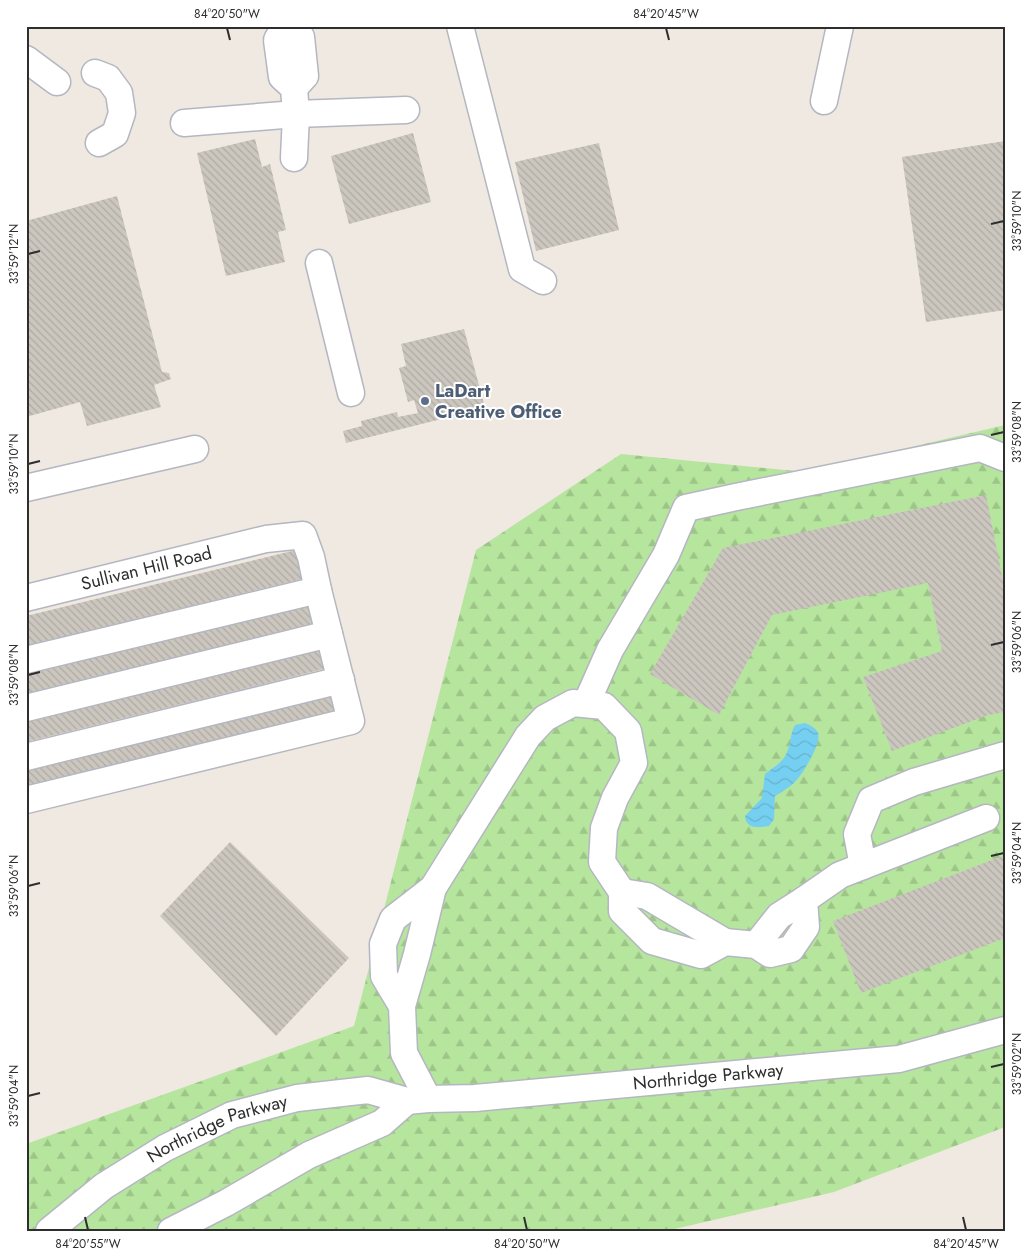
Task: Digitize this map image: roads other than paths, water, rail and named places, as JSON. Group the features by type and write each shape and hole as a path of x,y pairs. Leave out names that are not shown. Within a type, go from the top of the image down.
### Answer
{"street":[{"path":"285,26 277,40 282,77 294,88 296,114 294,158"},
{"path":"294,26 300,37 305,76 294,88"},
{"path":"460,26 522,269 543,281"},
{"path":"824,101 840,26"},
{"path":"26,59 57,82"},
{"path":"95,73 108,78 120,93 122,113 115,134 99,143"},
{"path":"184,123 296,114 406,110"},
{"path":"319,263 351,393"},
{"path":"586,704 610,650 666,554 686,508 980,448 1000,453"},
{"path":"26,488 195,449"},
{"name":"Sullivan Hill Road","path":"26,598 266,539 303,535 311,556 318,590"},
{"path":"26,660 318,590 351,721 26,800"},
{"path":"26,708 329,634"},
{"path":"26,757 341,680"},
{"path":"171,1231 226,1203 309,1155 382,1123 417,1100 404,1054 402,1006 433,888 528,736 545,718 573,703 604,706 628,731 634,763 615,798 604,828 602,862 622,892 622,911 652,941 701,955 725,942"},
{"path":"863,866 857,834 871,800 914,782 1005,755"},
{"path":"622,892 646,896 725,942 756,945 770,954 792,949 806,927 804,900 840,875 986,818"},
{"path":"402,1006 384,976 383,944 393,919 433,888"},
{"name":"Northridge Parkway","path":"49,1231 112,1182 165,1148 232,1115 297,1098 368,1090 417,1100 475,1098 899,1059 1005,1030"}],"water":[{"path":"805,723 814,728 818,733 817,744 811,759 795,782 775,796 774,819 769,826 753,827 748,823 745,816 762,798 765,774 785,756 795,725"}],"place":[{"name":"LaDart Creative Office","path":"425,401"}]}
